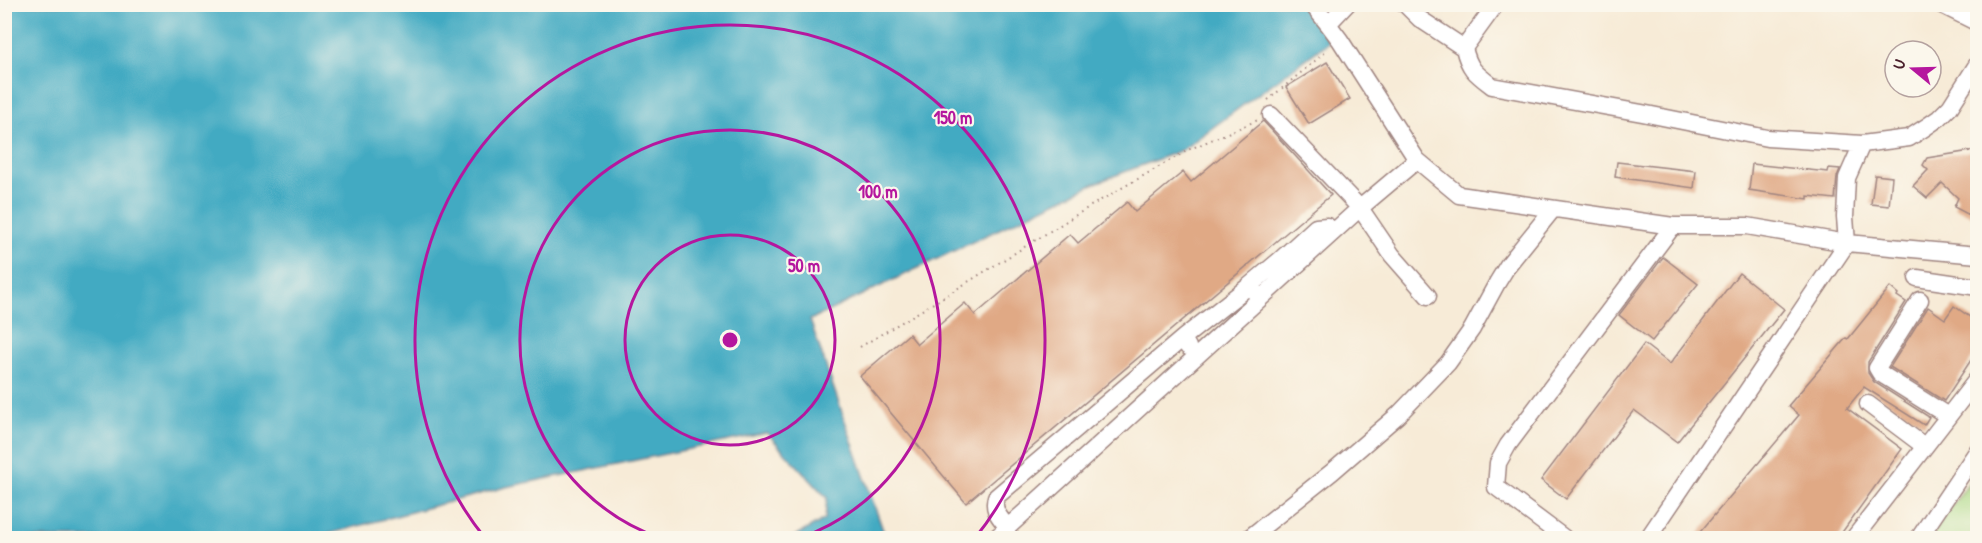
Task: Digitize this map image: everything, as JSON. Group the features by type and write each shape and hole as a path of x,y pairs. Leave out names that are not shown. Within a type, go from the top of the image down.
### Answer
{"lane":[{"path":"1312,4 1340,40 1417,160 1459,195 1673,226 1747,226 1847,243 1977,255"},
{"path":"1328,24 1347,4"},
{"path":"1405,4 1420,19 1464,48 1468,63 1492,86 1767,138 1862,144 1909,138 1939,118 1950,107 1977,63"},
{"path":"1464,48 1496,4"},
{"path":"1940,4 1977,23"},
{"path":"1271,115 1360,208 1392,255 1428,296"},
{"path":"1648,538 1847,243 1845,217 1847,178 1862,144"},
{"path":"1255,292 1183,338 996,498 994,505 1002,533 1195,358 1255,292 1284,266 1334,231 1417,160"},
{"path":"1249,538 1332,472 1398,415 1448,363 1472,329 1509,265 1553,209"},
{"path":"1564,538 1496,487 1498,463 1508,445 1673,226"},
{"path":"1917,279 1977,287"},
{"path":"1920,300 1882,358 1878,370 1948,416"},
{"path":"1183,338 1195,358"},
{"path":"1152,365 1167,383"},
{"path":"1854,538 1977,378"},
{"path":"1868,404 1924,446"},
{"path":"1086,421 1103,442"},
{"path":"1054,448 1072,470"},
{"path":"1919,538 1977,450"}],"path":[{"path":"860,347 1094,204 1190,149 1271,115 1264,107 1266,102 1340,40"}],"green space":[{"path":"1977,471 1977,538 1929,538"}],"water":[{"path":"1305,4 1329,42 1182,150 1093,184 810,320 885,536 792,538 825,519 827,498 767,433 506,487 313,538 5,538 4,5"}],"building":[{"path":"1327,62 1350,99 1309,124 1286,87"},
{"path":"1263,121 1331,195 966,503 860,376 909,334 917,344 965,303 975,315 1070,234 1078,243 1127,202 1135,212 1183,172 1191,182"},
{"path":"1977,150 1977,219 1954,207 1958,198 1942,183 1927,198 1913,186 1928,170 1923,165 1927,158"},
{"path":"1617,162 1696,171 1694,188 1615,177"},
{"path":"1752,164 1828,172 1829,168 1840,169 1835,199 1808,196 1808,199 1749,190"},
{"path":"1875,175 1892,177 1889,206 1871,204"},
{"path":"1663,257 1698,284 1652,341 1619,315"},
{"path":"1739,273 1784,309 1677,442 1634,410 1566,499 1541,480 1644,344 1670,364"},
{"path":"1890,287 1906,302 1868,362 1868,373 1874,382 1929,417 1924,425 1864,387 1847,408 1902,449 1838,538 1695,538 1799,415 1788,406 1846,338 1848,339"},
{"path":"1954,306 1977,322 1977,351 1944,401 1890,367 1928,307 1945,319"}]}
